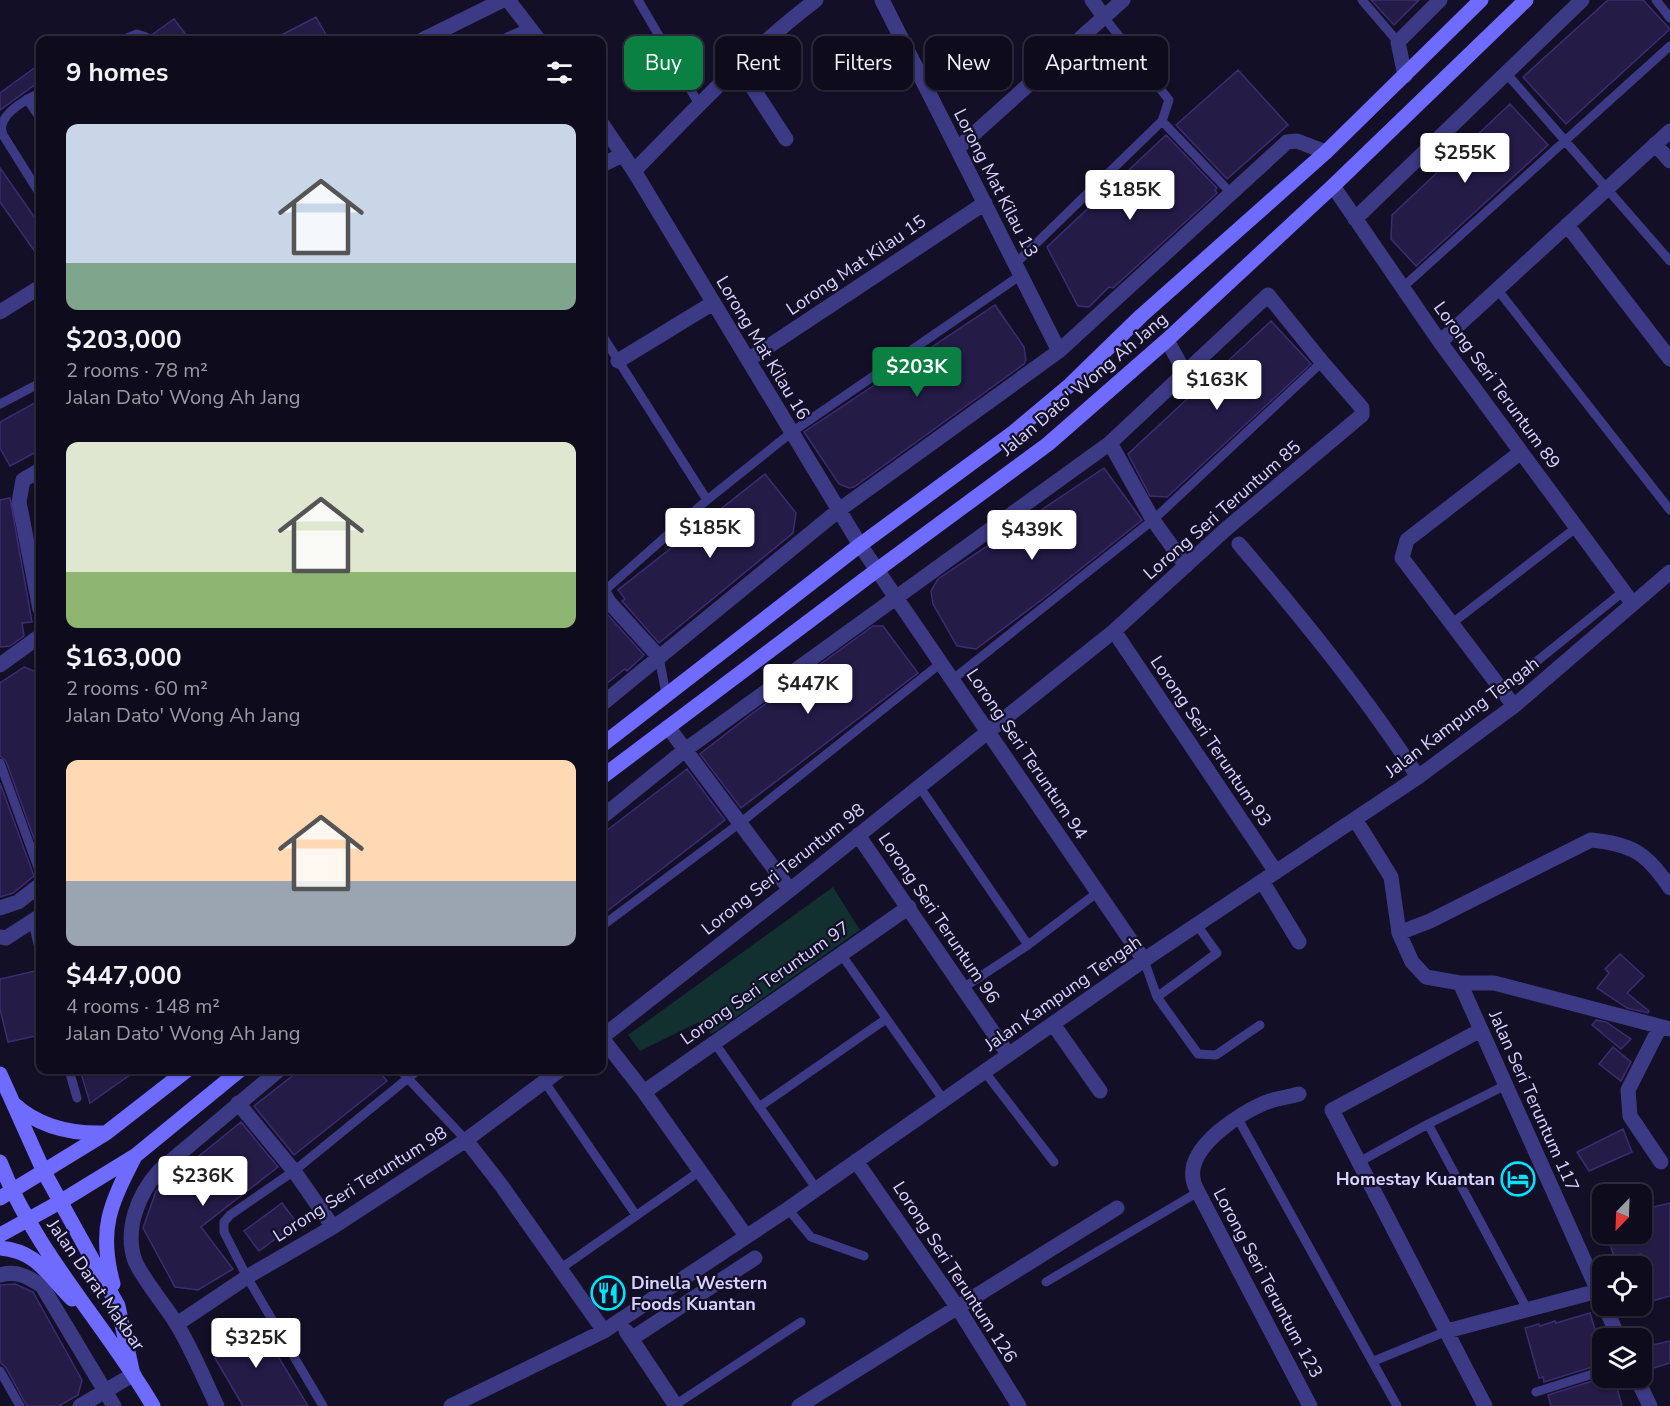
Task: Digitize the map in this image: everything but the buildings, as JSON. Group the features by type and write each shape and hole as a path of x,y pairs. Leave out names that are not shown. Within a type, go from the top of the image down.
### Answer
{"main road":[{"name":"Jalan Dato' Wong Ah Jang","path":"606,742 860,545 1014,432 1070,385 1141,316 1326,152 1481,0"},
{"name":"Jalan Dato' Wong Ah Jang","path":"606,774 1048,444 1167,340 1333,186 1526,0"},
{"name":"Jalan Darat Makbar","path":"0,1074 44,1172 118,1306 133,1372"},
{"path":"6,1194 106,1133 182,1074"},
{"path":"0,1235 60,1202 135,1156 235,1074"},
{"path":"10,1099 26,1115 45,1124 75,1132 106,1133"},
{"path":"118,1306 106,1260 105,1237 113,1199 135,1156"},
{"name":"Jalan Darat Makbar","path":"0,1162 6,1194 27,1221 92,1318 133,1372 153,1406"},
{"path":"0,1248 25,1253 41,1265 92,1318"}],"street":[{"path":"430,36 503,0"},
{"path":"508,0 535,35"},
{"name":"Lorong Mat Kilau 13","path":"882,0 1059,351"},
{"path":"1092,0 1104,17"},
{"path":"957,149 1123,0"},
{"path":"1405,76 1398,42 1440,0"},
{"path":"1355,219 1582,0"},
{"path":"772,36 809,2"},
{"path":"634,171 715,89"},
{"path":"754,90 786,139"},
{"name":"Lorong Mat Kilau 16","path":"606,130 634,171 877,570"},
{"path":"1440,342 1670,130"},
{"path":"606,701 839,510 1059,351 1287,142 1297,141 1326,152"},
{"path":"1655,144 1670,161"},
{"path":"606,163 622,155"},
{"name":"Lorong Seri Teruntum 89","path":"1333,186 1440,342 1633,604"},
{"name":"Lorong Mat Kilau 15","path":"748,360 985,203"},
{"path":"1567,225 1670,359"},
{"path":"2,307 36,289"},
{"name":"Lorong Seri Teruntum 85","path":"988,732 1114,631 1226,529 1362,415 1362,408 1268,295 1185,373"},
{"path":"618,361 713,303"},
{"path":"606,814 685,750 1110,443 1185,373 1167,340"},
{"path":"1110,443 1153,520 1186,566"},
{"path":"1514,706 1402,558 1407,540 1521,452"},
{"path":"36,472 23,480 19,502 36,589"},
{"path":"1239,544 1340,666 1382,721 1418,777"},
{"name":"Lorong Seri Teruntum 94","path":"877,570 1144,960"},
{"name":"Jalan Kampung Tengah","path":"451,1406 604,1331 788,1209 1144,960 1418,777 1514,706 1670,572"},
{"path":"606,600 659,657"},
{"name":"Lorong Seri Teruntum 93","path":"1114,631 1276,872"},
{"path":"0,665 36,639"},
{"path":"668,727 790,890"},
{"name":"Lorong Seri Teruntum 98","path":"606,1034 988,732"},
{"path":"1355,819 1391,877 1399,933 1413,962 1426,978 1460,983 1494,983 1665,1028 1628,1090 1630,1116 1660,1162"},
{"name":"Lorong Seri Teruntum 96","path":"858,835 1008,1054"},
{"path":"1399,933 1430,921 1591,840 1616,842 1644,855 1670,888"},
{"path":"1262,881 1299,942"},
{"path":"0,908 18,902 36,888"},
{"name":"Lorong Seri Teruntum 97","path":"645,1092 909,907"},
{"path":"0,937 6,938 36,920"},
{"name":"Jalan Seri Teruntum 117","path":"1460,983 1592,1277"},
{"path":"1053,1024 1100,1090"},
{"path":"1481,1030 1332,1110 1485,1406"},
{"path":"606,1042 645,1092 746,1236"},
{"path":"217,1406 177,1324 136,1262 130,1240 135,1214 150,1181 274,1074"},
{"name":"Lorong Seri Teruntum 98","path":"177,1324 247,1277 333,1227 466,1140 554,1074"},
{"name":"Lorong Seri Teruntum 123","path":"1299,1094 1268,1102 1237,1117 1213,1136 1203,1148 1194,1165 1192,1178 1310,1406"},
{"path":"238,1103 294,1171 333,1227"},
{"path":"466,1140 501,1185 604,1331"},
{"name":"Lorong Seri Teruntum 126","path":"856,1161 958,1308 1019,1406"},
{"path":"799,1406 1117,1208"},
{"path":"631,1339 755,1258"},
{"path":"0,1275 10,1272 26,1275 42,1286 114,1406"},
{"path":"1447,1331 1527,1309 1592,1297"},
{"path":"619,1322 675,1405"},
{"path":"80,1406 133,1372"},
{"path":"1641,1388 1650,1406"}],"lane":[{"path":"638,0 699,104"},
{"path":"1362,0 1398,42"},
{"path":"1656,0 1670,18"},
{"path":"606,596 707,500 792,432 1018,270 1162,121 1169,100 1104,17"},
{"path":"1402,287 1670,46"},
{"path":"1506,73 1670,261"},
{"path":"36,95 27,99 2,124 3,135 36,188"},
{"path":"27,99 36,112"},
{"path":"1162,121 1231,193"},
{"path":"1497,289 1670,510"},
{"path":"606,342 707,500"},
{"path":"952,680 1153,520 1322,362"},
{"path":"0,404 36,385"},
{"path":"1451,624 1577,527"},
{"path":"1501,690 1624,591"},
{"path":"659,657 666,694"},
{"path":"606,923 740,823 941,663"},
{"path":"0,763 36,862"},
{"path":"919,786 1028,945"},
{"path":"963,988 1028,945 1098,892"},
{"path":"1157,997 1217,953 1197,925"},
{"path":"841,954 943,1100"},
{"path":"1144,960 1157,997 1198,1054 1216,1055 1260,1025"},
{"path":"759,1107 886,1019"},
{"path":"714,1042 816,1188"},
{"path":"984,1071 1054,1162"},
{"path":"70,1074 76,1098"},
{"path":"404,1074 466,1140"},
{"path":"323,1406 247,1277 224,1232 224,1222 230,1215 294,1171 412,1074"},
{"path":"544,1081 636,1215"},
{"path":"1359,1162 1506,1085"},
{"path":"1237,1117 1397,1406"},
{"path":"1428,1124 1527,1309"},
{"path":"560,1269 700,1171"},
{"path":"1046,1281 1198,1192"},
{"path":"788,1209 811,1237 864,1256"},
{"path":"675,1405 801,1322"},
{"path":"1374,1361 1447,1331"},
{"path":"0,1371 20,1406"},
{"path":"1536,1392 1592,1374"}],"green space":[{"path":"833,887 860,930 712,1034 699,1022 640,1051 628,1035"}],"place":[{"name":"Homestay Kuantan","path":"1518,1179"},
{"name":"Dinella Western Foods Kuantan","path":"608,1293"}]}
